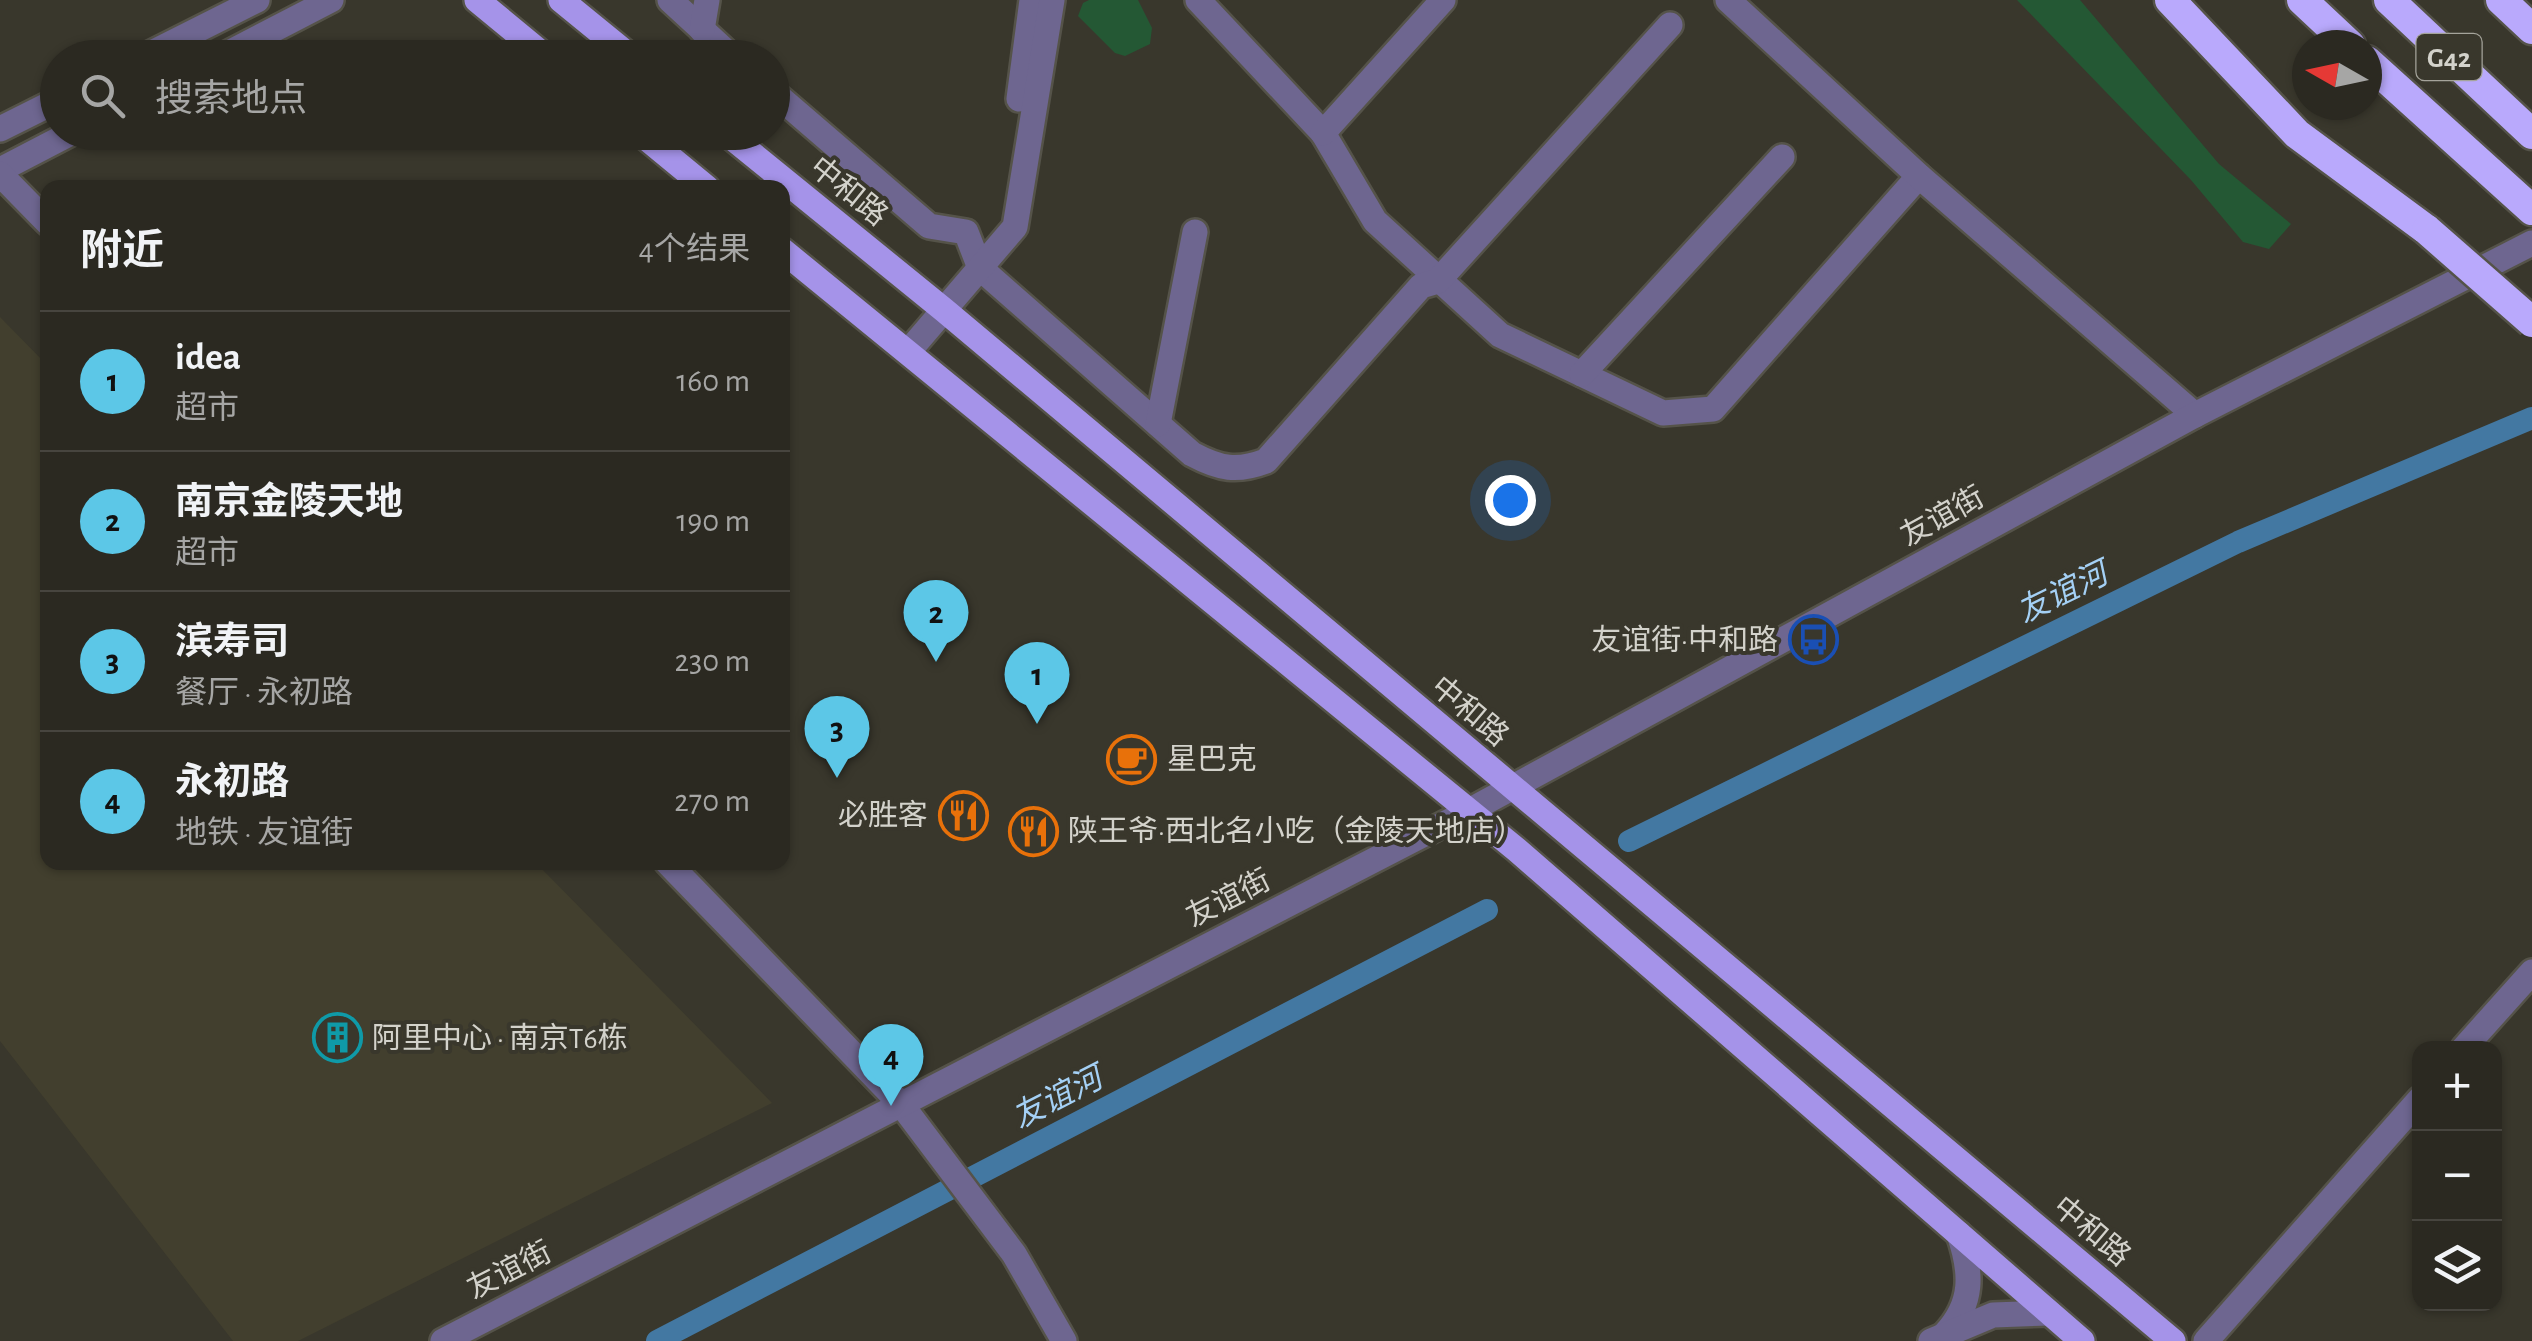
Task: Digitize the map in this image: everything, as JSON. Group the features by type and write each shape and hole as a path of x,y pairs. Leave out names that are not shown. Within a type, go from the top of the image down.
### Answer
{"highway":[{"path":"2170,0 2297,134 2427,230 2532,322"},
{"path":"2302,0 2334,30"},
{"name":"G42","path":"2389,0 2532,134"},
{"path":"2501,0 2532,29"},
{"name":"G42","path":"2382,75 2532,210"}],"main road":[{"path":"477,0 526,40"},
{"path":"561,0 610,40"},
{"path":"661,150 696,180"},
{"name":"中和路","path":"747,150 784,180"},
{"name":"中和路","path":"790,185 2173,1341"},
{"path":"790,256 1469,810 2082,1341"}],"street":[{"path":"177,40 256,0"},
{"path":"254,40 331,0"},
{"path":"670,0 713,40"},
{"path":"702,30 708,0"},
{"path":"999,245 1032,0"},
{"path":"908,352 1015,227 1052,0"},
{"path":"1198,0 1324,133 1375,221 1438,281 1500,335 1664,413 1713,409 1919,176"},
{"path":"1324,133 1443,0"},
{"path":"1728,0 1919,176 2195,415"},
{"path":"790,106 929,226 966,232 980,268 1192,454 1216,468 1241,470 1266,461 1421,286 1438,281 1670,24"},
{"path":"0,129 40,109"},
{"path":"40,150 0,172 40,214"},
{"path":"1582,374 1782,158"},
{"path":"1158,424 1195,232"},
{"name":"友谊街","path":"443,1341 1511,788 2195,415 2532,243"},
{"path":"675,870 901,1104 1014,1254 1064,1341"},
{"path":"2470,1041 2532,972"},
{"path":"2206,1341 2412,1108"},
{"path":"1938,1337 1968,1298 1971,1269 1959,1234"},
{"path":"1938,1337 1994,1316 2049,1312"}],"shaded area":[{"path":"0,317 40,358 40,870 543,870 772,1103 298,1341 233,1341 0,1041"}],"green space":[{"path":"1138,0 1152,28 1150,44 1125,56 1115,53 1078,16 1083,3"},
{"path":"2017,0 2080,0 2219,164 2291,224 2269,249 2243,242 2191,180"}],"waterway":[{"name":"友谊河","path":"1629,841 2238,542 2532,418"},
{"name":"友谊河","path":"657,1341 1487,910"}],"place":[{"name":"友谊街·中和路","path":"1813,640"},
{"name":"南京金陵天地","path":"936,662"},
{"name":"idea","path":"1037,724"},
{"name":"星巴克","path":"1132,759"},
{"name":"滨寿司","path":"837,778"},
{"name":"必胜客","path":"963,815"},
{"name":"陕王爷·西北名小吃（金陵天地店）","path":"1033,831"},
{"name":"阿里中心 · 南京T6栋","path":"337,1038"},
{"name":"永初路","path":"891,1106"}]}
